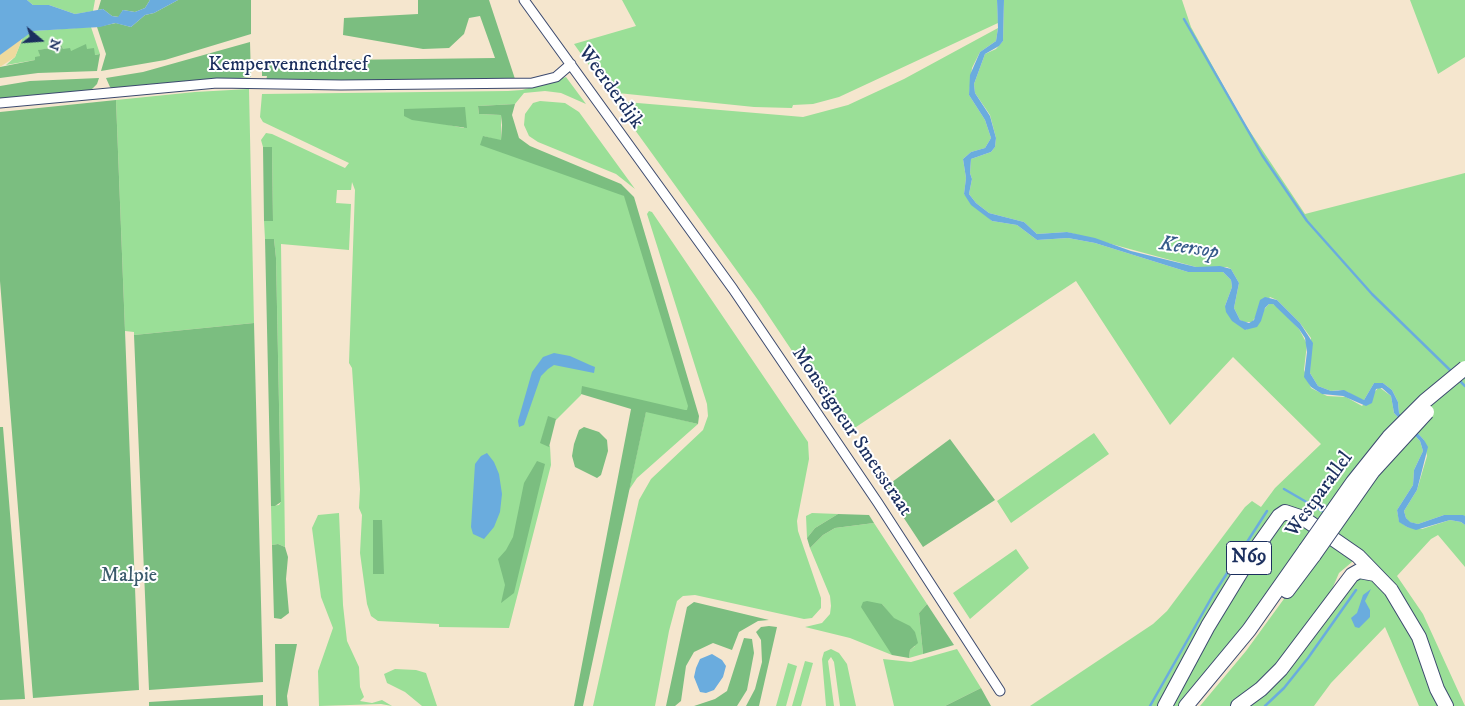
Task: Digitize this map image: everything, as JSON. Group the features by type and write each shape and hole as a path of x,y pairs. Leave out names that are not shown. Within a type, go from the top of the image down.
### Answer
{"main road":[{"name":"Westparallel","path":"1197,706 1310,552 1352,482 1389,437 1425,401 1465,368"},
{"name":"Westparallel","path":"1186,706 1249,630 1393,446 1433,406 1465,380"},
{"name":"N69","path":"1165,706 1212,618 1250,556 1281,513 1293,514 1303,518 1358,556 1391,590 1411,620 1446,706"},
{"path":"1238,706 1261,689 1282,669 1352,575 1359,571 1375,574"}],"street":[{"name":"Weerderdijk","path":"524,0 667,196"},
{"name":"Kempervennendreef","path":"0,103 217,83 341,85 532,83 556,77 571,64"},
{"name":"Monseigneur Smetsstraat","path":"667,196 822,420 1000,691"}],"green space":[{"path":"27,0 95,0 93,11 75,14 49,5 33,5"},
{"path":"101,0 150,0 145,8 135,12 123,10 119,17 112,16 103,9 98,10"},
{"path":"178,0 251,0 251,34 165,60 101,71 106,54 97,27 116,23 131,27 145,15 154,13"},
{"path":"418,0 489,0 515,79 281,82 266,81 267,76 262,76 262,61 495,58 480,16 469,18 464,34 449,48 423,49 343,35 344,18 418,14"},
{"path":"622,0 997,0 998,23 839,97 813,104 793,105 792,108 754,107 608,92 574,44 636,26"},
{"path":"1004,0 1182,0 1191,27 1243,121 1305,214 1465,173 1465,516 1444,515 1418,524 1409,522 1404,511 1417,490 1427,456 1424,440 1399,413 1398,402 1392,390 1383,383 1374,383 1364,400 1357,399 1348,392 1331,391 1318,386 1310,373 1311,338 1300,323 1277,300 1270,297 1252,322 1240,320 1234,308 1239,283 1231,269 1227,267 1196,267 1067,232 1037,234 1024,222 989,213 976,203 969,194 972,179 970,173 971,159 991,152 995,147 996,138 990,115 975,93 974,84 985,54 996,49 1003,41"},
{"path":"1410,0 1465,0 1465,57 1438,74"},
{"path":"91,27 100,54 95,55 87,50 71,51 63,49 62,46 39,50 40,56 35,60 6,65 15,57 23,37 33,31"},
{"path":"998,28 996,41 980,52 972,68 969,95 985,120 991,138 985,148 971,152 963,159 966,178 964,194 992,221 1017,225 1037,240 1068,238 1095,243 1188,272 1223,272 1231,280 1232,287 1225,306 1246,330 1269,304 1273,304 1281,310 1299,329 1307,344 1304,370 1311,388 1327,396 1346,397 1362,406 1379,387 1391,396 1394,413 1420,441 1423,451 1414,470 1413,485 1397,510 1399,521 1407,527 1422,529 1450,520 1461,522 1465,525 1465,567 1438,535 1431,539 1397,576 1423,614 1465,706 1451,706 1404,599 1290,507 1162,706 1030,706 1153,624 1167,611 1245,507 1252,501 1261,507 1275,488 1321,444 1233,357 1170,425 1076,281 847,433 758,300 614,101 803,117 848,105 904,79"},
{"path":"250,42 251,77 113,89 106,78 143,72"},
{"path":"86,44 87,49 94,48 95,55 100,54 97,71 38,73 0,78 0,67 35,60 35,57 40,56 38,50 62,46 63,49 70,48 71,51"},
{"path":"566,77 586,104 561,93 545,91 524,93 515,104 478,106 479,114 501,115 501,141 483,136 625,196 690,408 687,412 583,388 581,395 556,420 548,418 541,442 550,446 551,465 509,628 439,627 439,624 378,621 371,616 367,604 360,553 362,515 359,508 360,489 352,368 349,363 355,190 352,182 351,190 337,190 336,203 351,204 349,250 281,244 285,547 278,544 272,545 271,506 279,505 281,502 276,258 274,239 265,239 264,221 273,221 272,147 263,147 261,140 266,133 272,134 345,168 349,163 263,122 260,117 262,94 522,90","holes":["465,107 464,128 434,122"]},
{"path":"99,78 97,84 90,91 0,100 0,86 30,81"},
{"path":"249,89 254,323 134,335 134,332 125,331 116,100"},
{"name":"Malpie","path":"116,100 139,690 33,698 0,281 0,112"},
{"path":"540,101 565,103 579,112 635,189 616,174 538,142 529,136 524,125 525,114 533,103"},
{"path":"515,104 512,115 519,138 530,146 621,184 634,197 699,416 698,424 646,412 583,706 574,706 631,409 581,394 582,386 685,410 687,410 688,406 624,196 480,145 483,136 501,140 502,125 501,115 479,114 478,106"},
{"path":"465,107 467,128 412,120 404,116 404,109"},
{"path":"263,147 272,147 273,221 264,221"},
{"path":"649,211 652,212 808,442 809,459 797,521 798,531 821,598 821,608 812,618 804,619 695,595 683,596 677,601 669,631 655,706 593,706 639,500 651,479 703,430 708,416 707,404 647,214"},
{"path":"265,239 274,239 276,258 281,502 275,506 271,506"},
{"path":"254,323 263,682 149,690 134,335"},
{"path":"646,411 698,424 637,478 629,490"},
{"path":"548,416 556,419 549,447 540,443"},
{"path":"0,427 3,427 25,699 0,700"},
{"path":"584,427 599,432 607,440 608,451 601,475 597,478 575,467 572,456 579,430"},
{"path":"1094,433 1109,454 1011,523 997,501"},
{"path":"950,439 995,500 923,547 884,488"},
{"path":"537,461 545,464 514,593 501,603 505,585 498,559 506,550 513,537 524,483"},
{"path":"339,513 343,605 347,641 359,667 360,687 364,697 360,701 372,703 382,700 392,706 381,704 319,706 318,671 333,628 321,597 312,528 318,515"},
{"path":"812,513 838,514 815,528 807,538 806,516"},
{"path":"838,514 869,515 874,523 835,528 823,535 810,548 807,538 815,528"},
{"path":"1284,518 1303,524 1353,560 1352,562 1339,573 1330,594 1302,637 1244,698 1231,706 1200,706 1246,651 1297,581 1324,553 1305,539 1287,574 1183,706 1167,706 1210,626"},
{"path":"373,520 382,520 384,574 373,574"},
{"path":"874,523 927,604 919,613 923,654 909,658 910,650 915,646 882,604 892,655 850,638 805,627 822,623 830,614 831,606 830,596 810,548 823,535 835,528"},
{"path":"278,544 285,547 288,557 286,579 289,613 281,619 274,618 272,545"},
{"path":"1016,549 1029,568 970,619 953,593"},
{"path":"1367,577 1378,583 1405,618 1440,706 1419,706 1385,627 1331,683 1314,706 1246,706 1354,579"},
{"path":"694,602 769,620 758,621 739,632 732,650 713,643 694,652 686,666 681,701 675,706 666,706 687,607"},
{"path":"863,602 882,604 894,618 910,626 915,632 918,643 910,650 909,658 892,655 861,607"},
{"path":"927,604 954,645 923,654 919,613"},
{"path":"761,627 777,627 759,706 746,706 755,689 762,662 761,640 756,632"},
{"path":"744,638 752,639 754,653 747,690 737,706 694,706 715,699 727,691"},
{"path":"275,644 297,644 287,696 288,706 276,706"},
{"path":"831,649 839,653 847,664 856,706 840,706 834,662 831,657 828,661 834,706 826,706 822,659 824,652"},
{"path":"957,649 981,688 945,706 894,706 883,659 911,662"},
{"path":"805,661 813,663 801,706 792,706"},
{"path":"788,663 797,666 786,706 776,706"},
{"path":"395,669 416,670 426,673 437,706 422,706 405,692 387,683 384,674"},
{"path":"981,688 991,706 945,706"},
{"path":"263,695 263,706 149,706 149,702"}],"sand":[{"path":"23,37 15,57 0,67 0,55"}],"water":[{"path":"0,0 27,0 33,5 49,5 75,14 103,9 112,16 118,17 123,10 135,12 145,8 150,0 178,0 154,13 145,15 131,27 115,23 100,27 33,31 0,55"},
{"path":"997,0 1004,0 1003,41 999,46 985,54 974,84 975,93 990,116 996,138 995,147 991,152 971,159 970,173 972,179 969,194 976,203 989,213 1024,222 1037,234 1067,232 1095,238 1131,251 1196,267 1220,266 1231,269 1239,283 1234,308 1240,320 1249,323 1254,320 1260,300 1265,297 1277,300 1300,323 1313,343 1310,373 1318,386 1331,391 1344,390 1364,400 1374,383 1383,383 1392,390 1398,402 1399,413 1428,447 1417,490 1404,511 1406,518 1410,522 1418,524 1444,515 1463,515 1465,516 1465,525 1461,522 1450,520 1416,530 1399,522 1397,510 1413,485 1414,470 1423,451 1420,441 1394,413 1391,396 1382,388 1376,389 1372,403 1366,406 1343,396 1322,394 1311,387 1304,377 1307,352 1305,338 1299,329 1273,304 1269,304 1265,308 1257,327 1245,330 1232,321 1226,312 1225,306 1232,287 1231,280 1223,272 1188,272 1095,243 1068,238 1037,240 1017,225 992,221 971,205 964,194 966,178 963,159 971,152 985,148 991,138 985,120 969,95 970,75 980,52 996,41 998,28"},
{"path":"554,353 570,356 595,367 594,373 554,365 548,369 541,376 524,425 519,427 518,421 532,372 543,357"},
{"path":"487,453 494,462 499,474 502,494 500,512 494,527 484,539 473,534 471,527 475,464 481,456"},
{"path":"1371,589 1365,601 1370,610 1370,617 1359,628 1355,627 1351,618 1357,613 1363,595"},
{"path":"712,654 722,660 726,666 723,677 714,690 706,693 700,692 694,677 696,668 700,659"}],"waterway":[{"path":"1184,19 1262,155 1307,221 1372,294 1452,372"},
{"path":"1459,380 1465,386"},
{"path":"1284,489 1322,511"},
{"path":"1150,706 1213,595 1267,511"},
{"path":"1265,706 1284,688 1308,658 1356,590"}],"water label":[{"name":"Keersop","path":"1189,249"}]}
